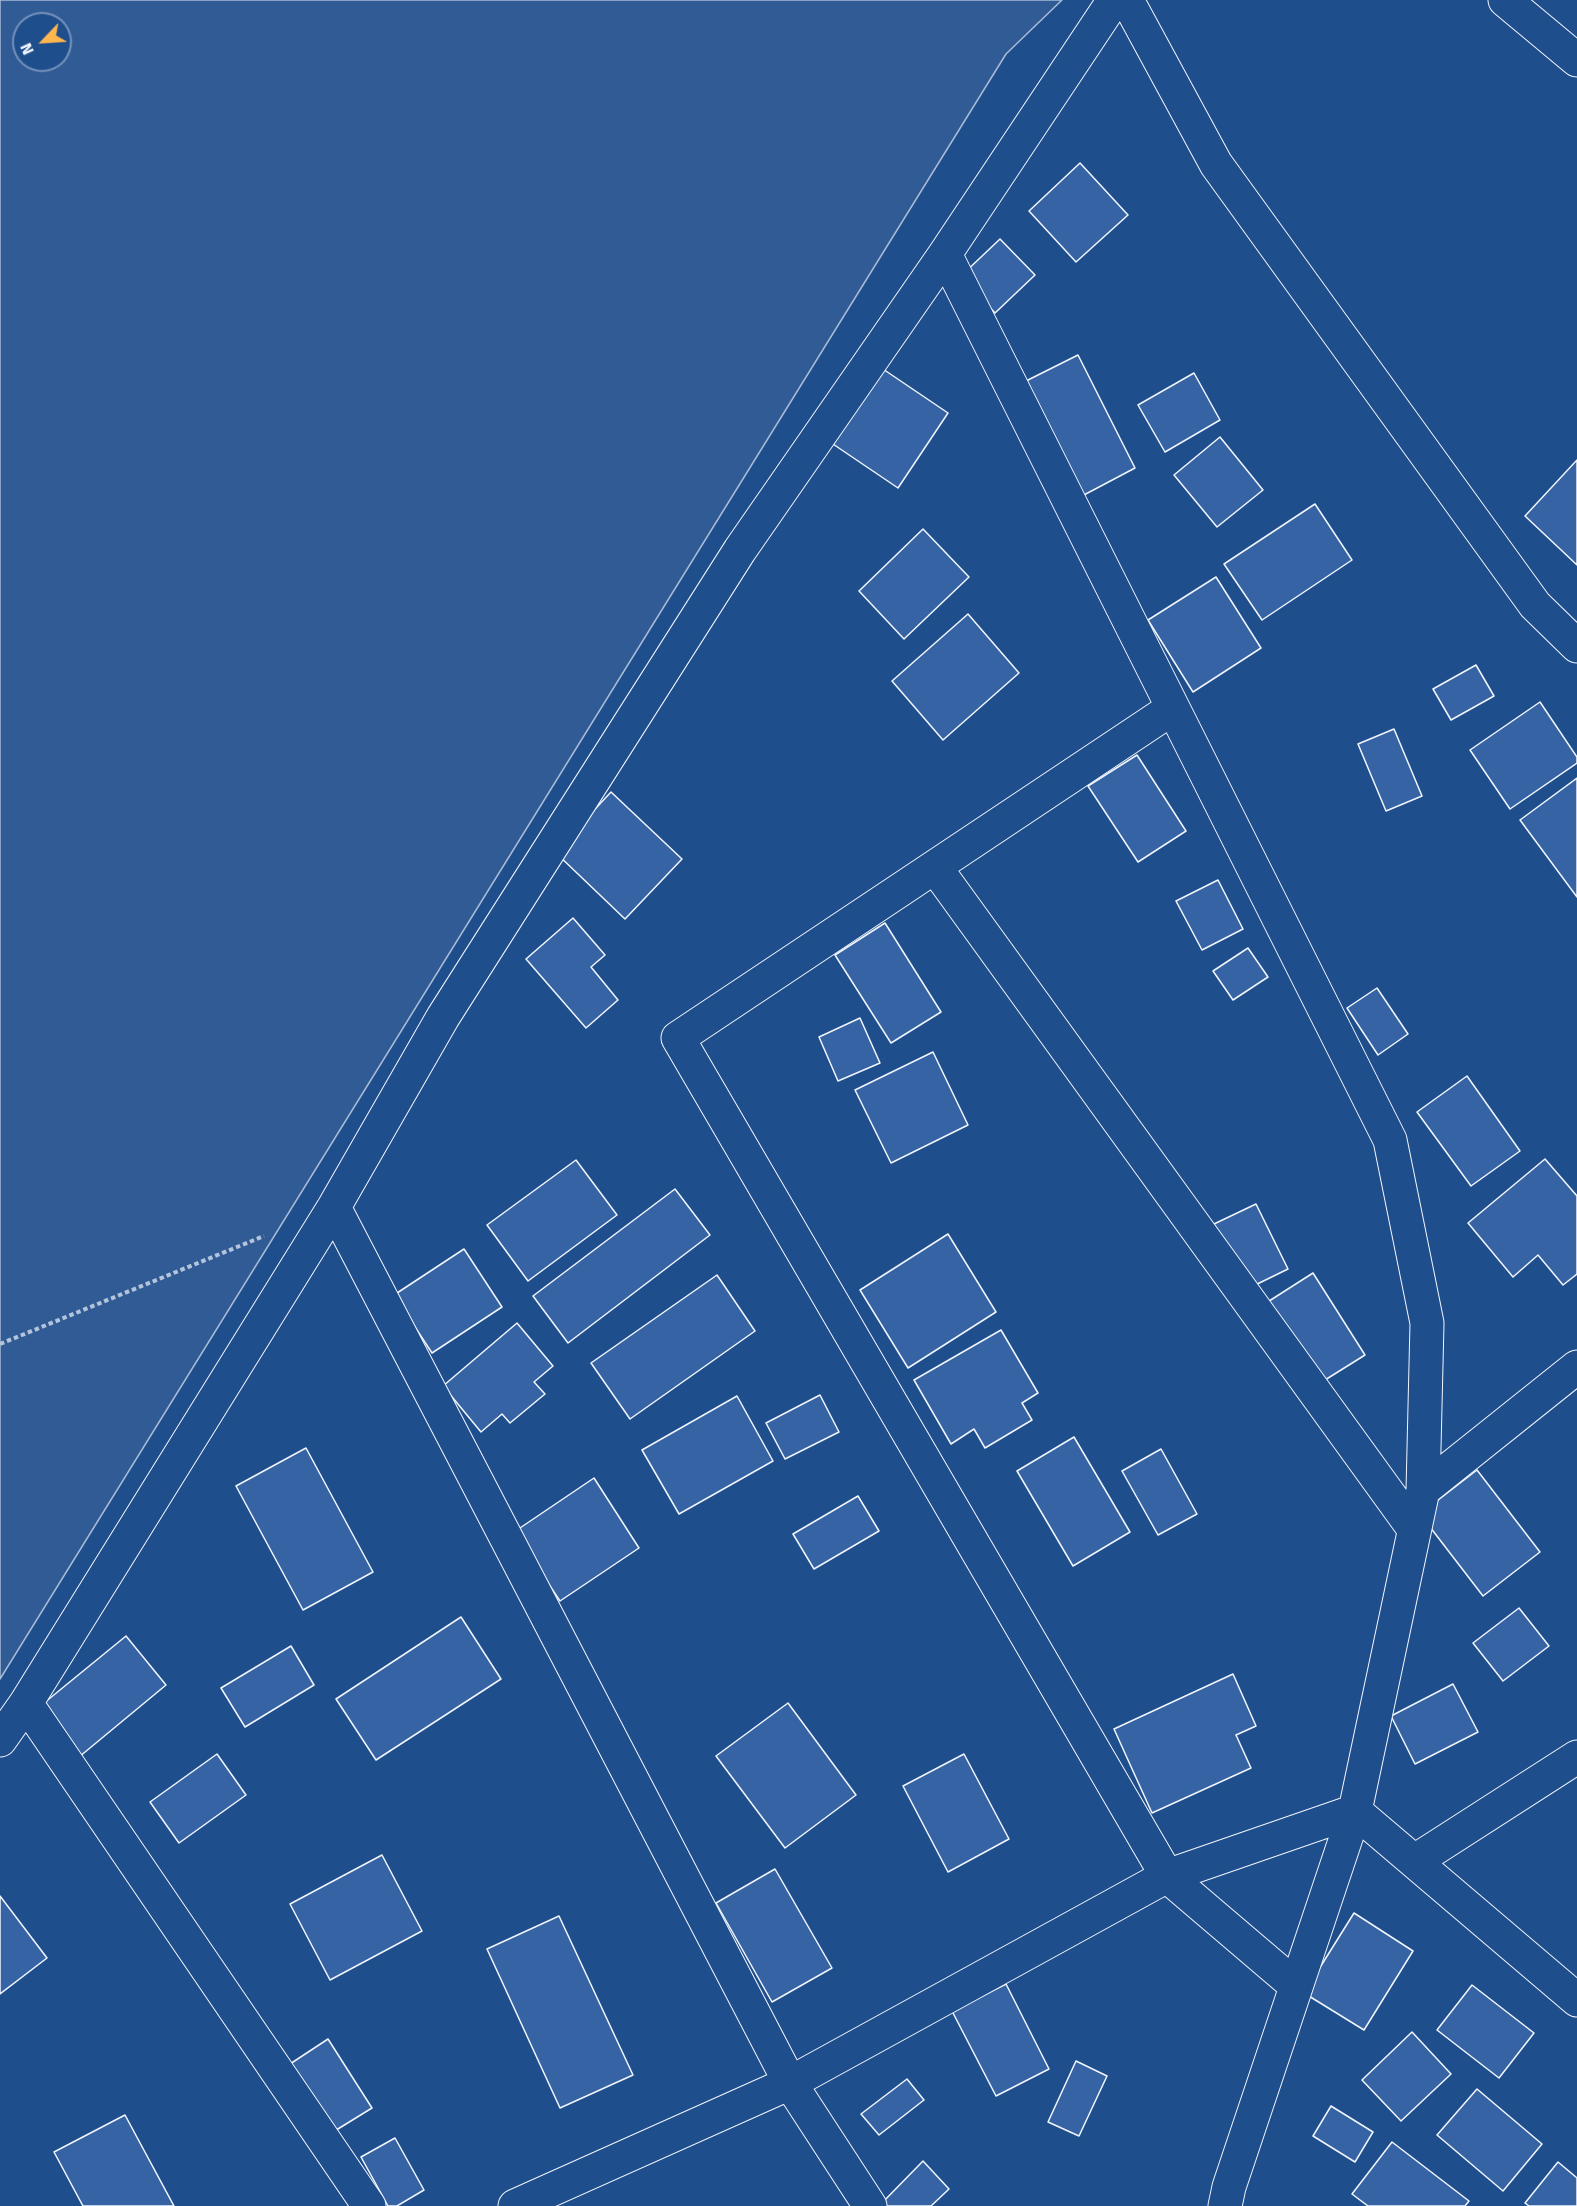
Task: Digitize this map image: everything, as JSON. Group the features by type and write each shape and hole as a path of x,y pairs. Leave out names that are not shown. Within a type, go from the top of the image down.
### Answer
{"street":[{"path":"0,1740 26,1703 334,1207 443,1017 740,550 945,254 1114,0"},
{"path":"1127,0 1216,164 1535,605 1577,646"},
{"path":"1506,0 1577,60"},
{"path":"945,254 1390,1140 1427,1323 1423,1490 1355,1811 1296,1986 1235,2200"},
{"path":"1173,708 678,1038 1167,1876 1296,1986"},
{"path":"935,867 1414,1529"},
{"path":"334,1207 790,2084 870,2206"},
{"path":"1423,1490 1577,1367"},
{"path":"26,1703 369,2206"},
{"path":"1415,1861 1577,1757"},
{"path":"515,2206 790,2084 1167,1876 1355,1811"},
{"path":"1355,1811 1577,2000"}],"path":[{"path":"0,1344 269,1234"}],"shaded area":[{"path":"0,0 1062,0 1006,54 0,1679"}],"building":[{"path":"1080,163 1128,215 1076,262 1029,211"},
{"path":"1000,239 1035,275 995,313 961,276"},
{"path":"1078,355 1135,468 1082,496 1024,382"},
{"path":"877,365 948,413 898,488 827,440"},
{"path":"1194,373 1220,420 1165,452 1138,405"},
{"path":"1220,437 1263,490 1217,527 1174,475"},
{"path":"1577,460 1577,565 1525,516"},
{"path":"1315,504 1352,560 1262,620 1224,564"},
{"path":"923,529 969,577 904,639 859,591"},
{"path":"1216,577 1261,648 1193,692 1148,620"},
{"path":"968,614 1019,673 943,740 892,681"},
{"path":"1476,665 1494,696 1451,720 1433,689"},
{"path":"1540,702 1577,757 1577,763 1510,809 1470,750"},
{"path":"1394,729 1422,796 1386,811 1358,744"},
{"path":"1137,755 1186,831 1138,862 1088,786"},
{"path":"1577,778 1577,897 1520,820"},
{"path":"611,792 682,859 625,919 555,852"},
{"path":"1218,880 1243,929 1202,950 1176,901"},
{"path":"573,918 605,955 591,967 618,1000 586,1028 526,959"},
{"path":"885,923 941,1012 891,1043 835,955"},
{"path":"1248,948 1268,977 1233,1000 1213,971"},
{"path":"1377,988 1408,1034 1378,1055 1347,1008"},
{"path":"860,1018 880,1063 838,1081 819,1037"},
{"path":"933,1052 968,1125 891,1163 855,1090"},
{"path":"1467,1076 1520,1151 1471,1186 1417,1112"},
{"path":"1545,1159 1577,1196 1577,1274 1563,1285 1538,1255 1513,1277 1468,1223"},
{"path":"576,1160 617,1215 528,1281 487,1225"},
{"path":"675,1189 710,1235 568,1343 533,1296"},
{"path":"1256,1204 1288,1269 1245,1290 1214,1224"},
{"path":"948,1234 996,1312 908,1368 860,1290"},
{"path":"464,1249 502,1307 432,1353 394,1295"},
{"path":"1313,1273 1365,1355 1317,1385 1266,1303"},
{"path":"717,1275 755,1331 630,1419 591,1363"},
{"path":"517,1323 553,1366 534,1382 545,1394 510,1423 502,1414 481,1432 443,1386"},
{"path":"1001,1330 1038,1393 1022,1403 1032,1420 985,1448 974,1429 951,1444 914,1380"},
{"path":"820,1395 839,1432 785,1459 766,1423"},
{"path":"737,1396 773,1461 679,1514 642,1450"},
{"path":"1074,1437 1130,1532 1073,1566 1017,1471"},
{"path":"306,1448 373,1572 303,1610 236,1486"},
{"path":"1161,1449 1197,1514 1158,1535 1122,1471"},
{"path":"1477,1470 1540,1552 1483,1596 1420,1514"},
{"path":"594,1478 639,1548 560,1601 514,1532"},
{"path":"858,1496 879,1531 814,1569 793,1534"},
{"path":"1519,1608 1549,1646 1503,1681 1473,1643"},
{"path":"461,1617 501,1679 376,1760 336,1699"},
{"path":"126,1636 166,1685 73,1762 33,1712"},
{"path":"291,1646 314,1685 245,1727 221,1688"},
{"path":"1233,1674 1256,1726 1236,1735 1251,1768 1152,1813 1114,1729"},
{"path":"1453,1684 1478,1732 1415,1764 1391,1716"},
{"path":"788,1703 856,1795 785,1848 716,1756"},
{"path":"217,1754 246,1795 179,1843 150,1802"},
{"path":"964,1754 1009,1839 948,1872 903,1786"},
{"path":"382,1855 422,1931 330,1980 290,1904"},
{"path":"775,1869 832,1968 772,2002 716,1903"},
{"path":"0,1896 47,1958 0,1994"},
{"path":"1354,1913 1413,1951 1364,2030 1304,1993"},
{"path":"559,1916 633,2075 560,2108 487,1949"},
{"path":"1006,1984 1049,2069 996,2096 952,2011"},
{"path":"1472,1985 1534,2033 1499,2078 1437,2030"},
{"path":"1412,2032 1451,2074 1401,2121 1362,2080"},
{"path":"328,2039 372,2108 333,2132 290,2064"},
{"path":"1076,2061 1107,2076 1079,2136 1048,2122"},
{"path":"907,2079 924,2100 879,2135 861,2114"},
{"path":"1477,2089 1542,2144 1503,2191 1437,2135"},
{"path":"1331,2106 1373,2132 1355,2162 1313,2136"},
{"path":"125,2115 174,2206 83,2206 54,2152"},
{"path":"395,2138 424,2190 397,2206 388,2206 361,2157"},
{"path":"1392,2142 1469,2201 1465,2206 1368,2206 1352,2194"},
{"path":"923,2161 949,2189 931,2206 879,2206"},
{"path":"1558,2162 1577,2178 1577,2206 1529,2206 1525,2203"}]}
